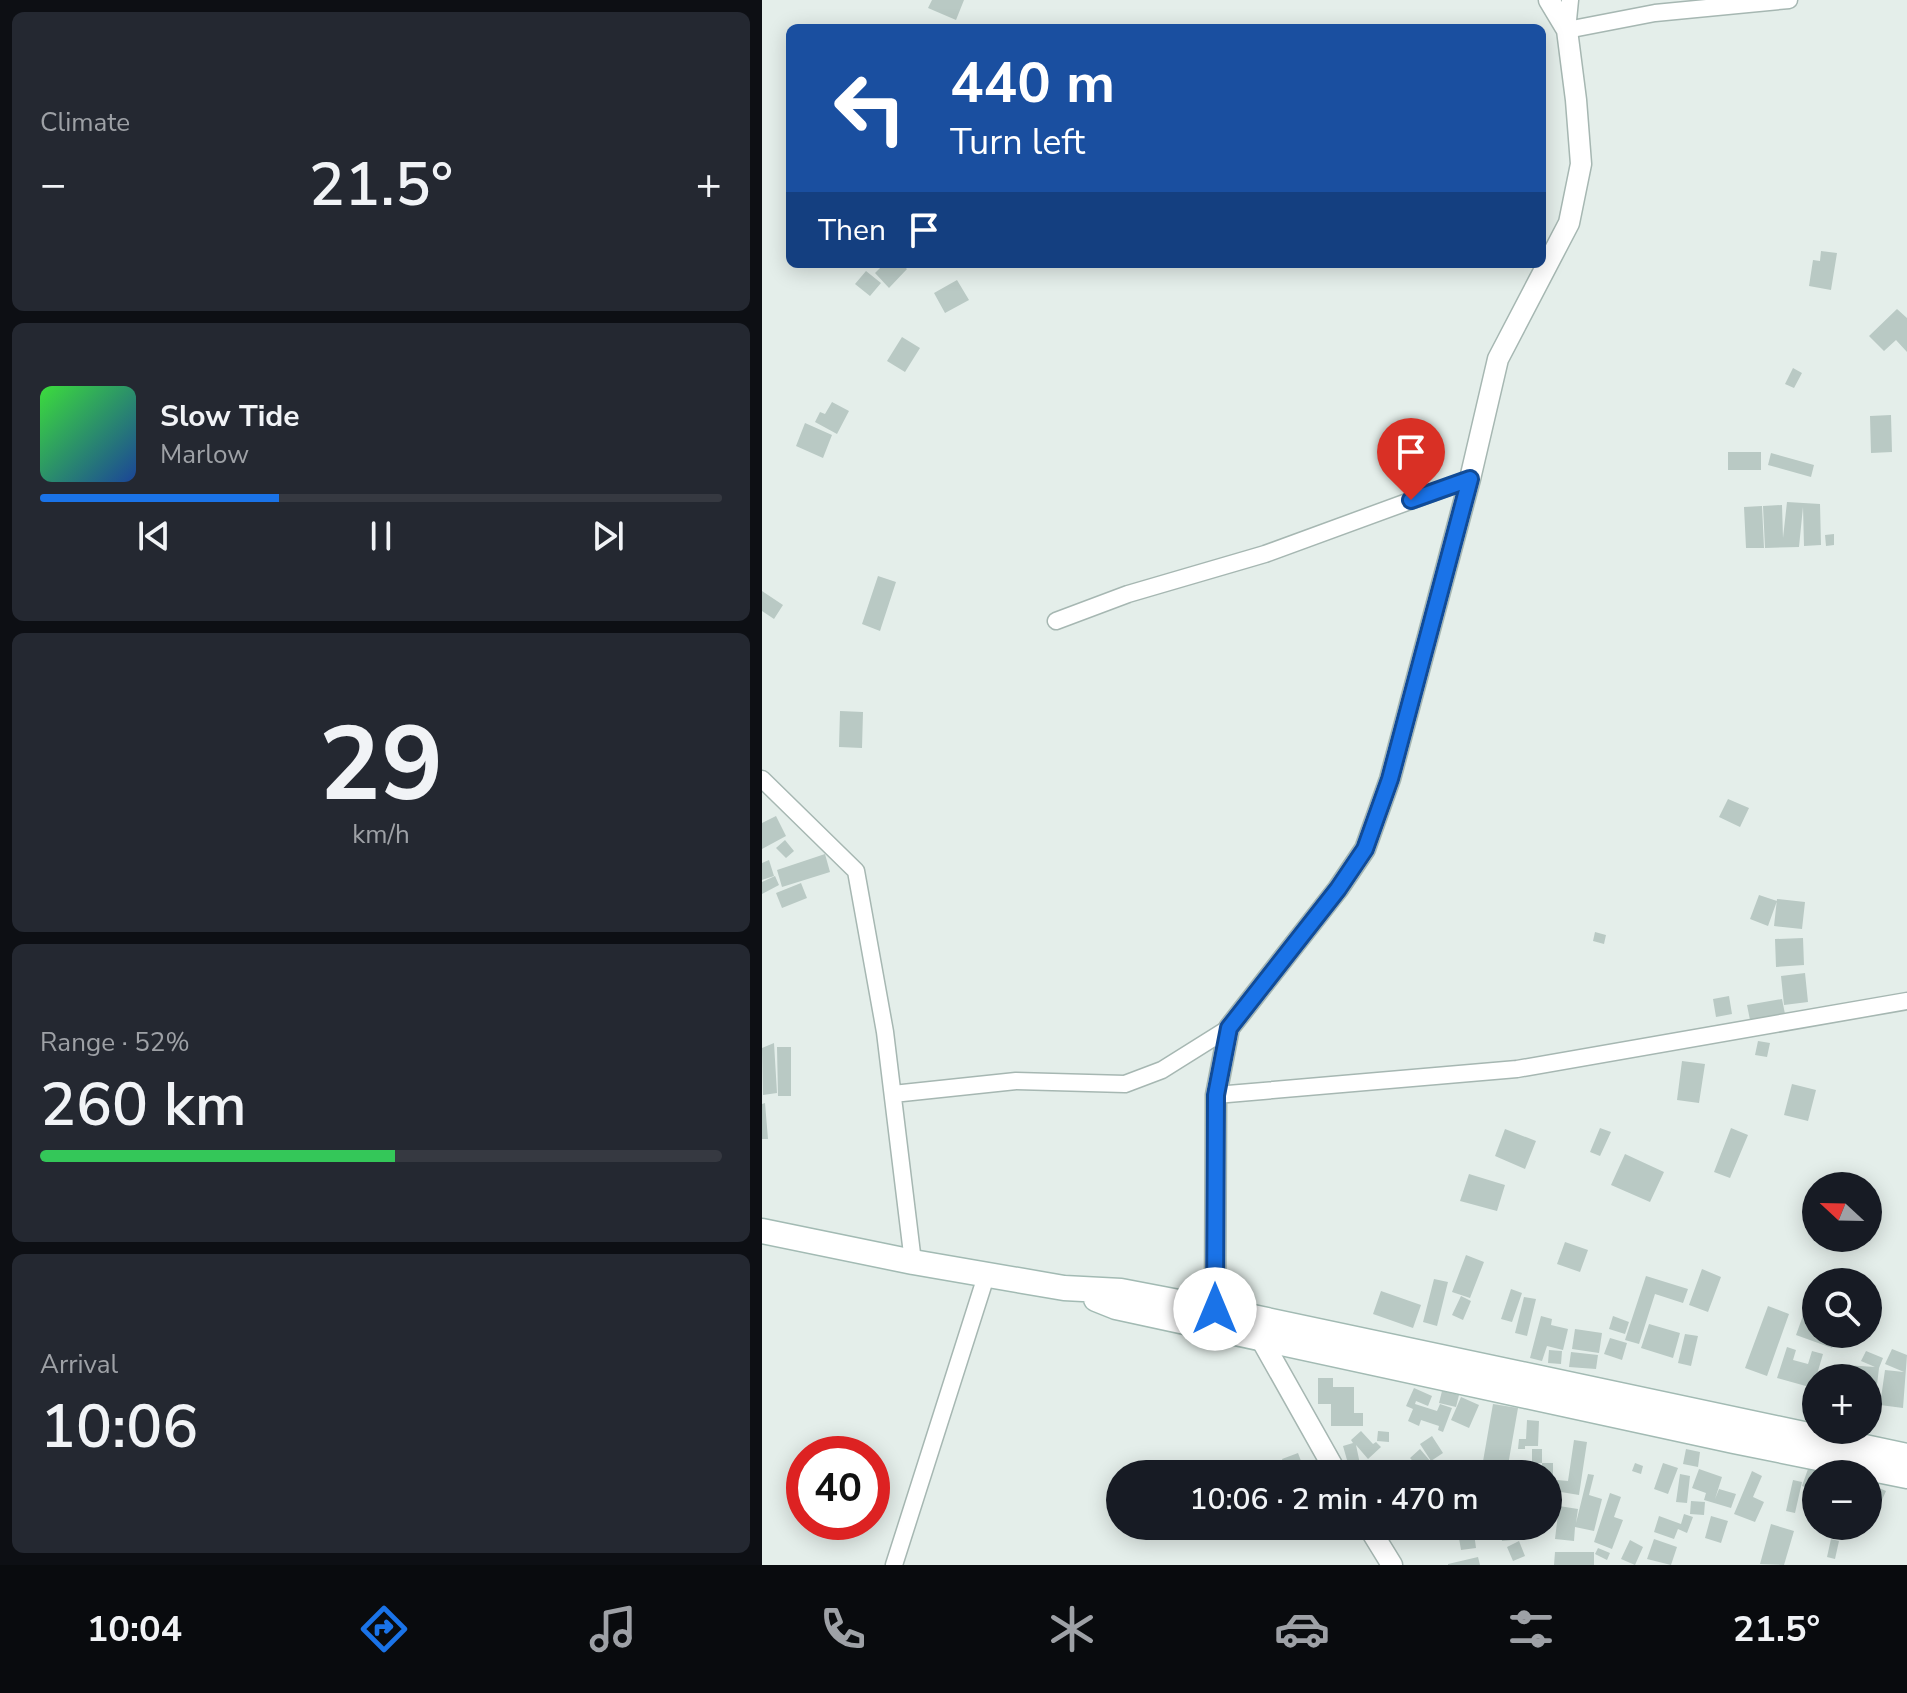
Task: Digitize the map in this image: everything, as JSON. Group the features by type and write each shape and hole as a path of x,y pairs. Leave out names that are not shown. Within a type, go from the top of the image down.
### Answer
{"main road":[{"path":"762,1231 913,1262 1064,1288 1121,1291 1215,1309 1907,1456"},
{"path":"1064,1288 1116,1307 1907,1476"}],"street":[{"path":"1549,0 1567,30"},
{"path":"1546,267 1569,223 1581,164 1567,30 1570,0"},
{"path":"1567,30 1655,13 1789,0"},
{"path":"893,1094 1016,1081 1125,1084 1162,1070 1229,1028 1338,889 1365,849 1390,779 1470,479 1498,359 1546,268"},
{"path":"1056,621 1128,594 1265,554 1470,479"},
{"path":"762,779 856,871 885,1032 913,1262"},
{"path":"1216,1095 1517,1069 1907,1001"},
{"path":"1215,1309 1216,1095 1229,1028"},
{"path":"894,1565 987,1273"},
{"path":"1261,1339 1329,1460"},
{"path":"1377,1540 1392,1565"}],"building":[{"path":"932,0 964,0 956,20 928,8"},
{"path":"1821,251 1837,253 1831,290 1809,286 1813,260 1820,261"},
{"path":"880,268 907,269 889,288 875,273"},
{"path":"866,271 881,283 870,296 855,284"},
{"path":"957,280 969,300 945,313 934,293"},
{"path":"1897,309 1907,318 1907,352 1896,340 1884,351 1869,336"},
{"path":"902,337 920,348 905,372 887,361"},
{"path":"1793,368 1802,373 1794,388 1785,384"},
{"path":"832,402 849,411 837,434 815,422 820,412 825,414"},
{"path":"1891,415 1892,452 1871,453 1870,416"},
{"path":"805,423 832,435 823,458 796,446"},
{"path":"1728,452 1761,452 1761,470 1728,470"},
{"path":"1771,453 1814,465 1811,477 1768,465"},
{"path":"1787,502 1820,504 1821,545 1804,546 1803,507 1799,547 1765,548 1763,506 1782,505 1783,538"},
{"path":"1762,506 1764,548 1746,548 1744,507"},
{"path":"1834,534 1834,545 1826,546 1825,535"},
{"path":"878,576 896,582 880,631 862,624"},
{"path":"762,591 783,605 774,619 762,611"},
{"path":"840,711 863,712 862,748 839,747"},
{"path":"1728,799 1749,808 1740,827 1719,817"},
{"path":"776,816 786,836 762,849 762,823"},
{"path":"785,840 794,851 786,858 776,848"},
{"path":"825,854 830,872 782,887 777,870"},
{"path":"769,860 774,876 762,880 762,863"},
{"path":"775,876 779,885 762,894 762,882"},
{"path":"801,883 807,898 782,908 776,893"},
{"path":"1759,895 1777,901 1768,926 1750,919"},
{"path":"1777,899 1805,902 1802,929 1774,926"},
{"path":"1595,932 1606,935 1604,944 1593,941"},
{"path":"1803,938 1804,965 1776,967 1775,939"},
{"path":"1805,973 1808,1002 1784,1005 1781,976"},
{"path":"1729,996 1732,1014 1716,1017 1713,999"},
{"path":"1782,999 1785,1014 1750,1020 1747,1005"},
{"path":"1758,1041 1770,1043 1767,1057 1755,1055"},
{"path":"774,1043 777,1093 763,1095 762,1048"},
{"path":"777,1047 791,1047 791,1096 778,1096"},
{"path":"1682,1061 1705,1064 1699,1103 1677,1100"},
{"path":"1792,1084 1816,1090 1808,1121 1784,1115"},
{"path":"765,1103 768,1139 762,1139 762,1104"},
{"path":"1600,1128 1611,1132 1600,1156 1590,1152"},
{"path":"1731,1128 1748,1135 1730,1178 1714,1172"},
{"path":"1505,1129 1536,1141 1525,1169 1495,1156"},
{"path":"1625,1154 1664,1172 1650,1202 1611,1185"},
{"path":"1469,1174 1505,1185 1497,1211 1460,1201"},
{"path":"1565,1242 1588,1250 1580,1272 1557,1264"},
{"path":"1466,1255 1484,1262 1470,1298 1452,1292"},
{"path":"1702,1269 1721,1277 1708,1312 1689,1305"},
{"path":"1646,1276 1688,1289 1683,1303 1655,1294 1639,1344 1625,1340"},
{"path":"1434,1279 1448,1282 1437,1326 1423,1322"},
{"path":"1511,1289 1522,1293 1512,1322 1501,1319"},
{"path":"1381,1291 1421,1305 1413,1328 1373,1314"},
{"path":"1461,1296 1471,1301 1463,1320 1452,1315"},
{"path":"1524,1297 1536,1299 1527,1336 1515,1333"},
{"path":"1768,1306 1789,1314 1767,1376 1745,1368"},
{"path":"1541,1316 1552,1319 1551,1325 1568,1329 1563,1350 1547,1346 1542,1361 1530,1358"},
{"path":"1613,1316 1629,1322 1625,1334 1609,1329"},
{"path":"1802,1318 1802,1337 1796,1335"},
{"path":"1649,1324 1680,1333 1673,1358 1641,1348"},
{"path":"1575,1329 1602,1333 1599,1353 1572,1349"},
{"path":"1685,1334 1698,1336 1691,1366 1678,1363"},
{"path":"1610,1338 1627,1343 1622,1360 1604,1354"},
{"path":"1787,1347 1796,1350 1793,1360 1808,1364 1802,1364 1802,1385 1777,1378"},
{"path":"1892,1349 1907,1355 1903,1408 1882,1405 1885,1370 1904,1372 1885,1364"},
{"path":"1549,1350 1562,1351 1561,1364 1548,1363"},
{"path":"1812,1351 1823,1354 1820,1364 1808,1364"},
{"path":"1866,1351 1883,1358 1881,1364 1861,1361"},
{"path":"1571,1352 1598,1355 1596,1369 1569,1367"},
{"path":"1318,1378 1333,1378 1333,1387 1354,1387 1354,1413 1363,1413 1363,1426 1331,1426 1331,1404 1318,1404"},
{"path":"1414,1388 1432,1396 1428,1406 1416,1401 1415,1404 1437,1411 1440,1404 1452,1408 1443,1432 1438,1430 1439,1426 1421,1420 1419,1426 1408,1421 1413,1409 1406,1406"},
{"path":"1442,1391 1459,1395 1456,1407 1439,1403"},
{"path":"1461,1397 1479,1405 1469,1428 1451,1420"},
{"path":"1493,1404 1518,1408 1509,1460 1483,1460"},
{"path":"1527,1420 1539,1421 1538,1446 1518,1449 1519,1439 1526,1439"},
{"path":"1361,1431 1373,1444 1376,1442 1381,1447 1368,1459 1356,1445 1359,1460 1347,1460 1343,1446 1353,1443 1351,1440"},
{"path":"1378,1431 1389,1432 1389,1442 1377,1441"},
{"path":"1432,1436 1443,1453 1430,1460 1420,1444"},
{"path":"1574,1440 1587,1442 1579,1495 1562,1492 1562,1480 1568,1481"},
{"path":"1420,1449 1429,1460 1412,1460 1410,1458"},
{"path":"1532,1449 1542,1449 1542,1460 1532,1460"},
{"path":"1686,1449 1700,1452 1698,1467 1683,1464"},
{"path":"1298,1453 1301,1460 1282,1460"},
{"path":"1635,1463 1643,1466 1641,1474 1632,1471"},
{"path":"1663,1463 1678,1468 1668,1494 1654,1489"},
{"path":"1699,1469 1722,1477 1715,1499 1719,1489 1736,1494 1731,1508 1704,1500 1706,1493 1692,1488"},
{"path":"1752,1471 1762,1476 1753,1497 1764,1502 1755,1522 1734,1514"},
{"path":"1588,1474 1594,1475 1589,1495 1602,1499 1594,1531 1575,1527 1574,1541 1562,1540 1562,1506 1578,1509 1576,1523"},
{"path":"1680,1474 1690,1476 1687,1503 1676,1502"},
{"path":"1793,1480 1802,1482 1795,1513 1786,1511"},
{"path":"1610,1493 1621,1497 1614,1517 1623,1520 1612,1549 1594,1542"},
{"path":"1691,1501 1705,1502 1704,1515 1690,1514"},
{"path":"1684,1514 1693,1517 1687,1533 1678,1529 1674,1539 1654,1532 1659,1516 1681,1524"},
{"path":"1711,1516 1728,1521 1721,1543 1705,1538"},
{"path":"1771,1524 1794,1531 1784,1565 1760,1564"},
{"path":"1654,1539 1677,1547 1671,1565 1647,1559"},
{"path":"1459,1540 1475,1540 1476,1548 1461,1550"},
{"path":"1630,1540 1643,1547 1635,1565 1621,1559"},
{"path":"1831,1540 1839,1541 1835,1559 1827,1557"},
{"path":"1519,1541 1525,1556 1513,1561 1507,1547"},
{"path":"1598,1548 1610,1553 1607,1560 1595,1554"},
{"path":"1555,1552 1594,1552 1594,1565 1554,1565"},
{"path":"1478,1557 1480,1565 1448,1565 1448,1564"}],"route":[{"path":"1215,1309 1216,1095 1229,1028 1338,889 1365,849 1390,779 1470,479 1411,500"}]}
